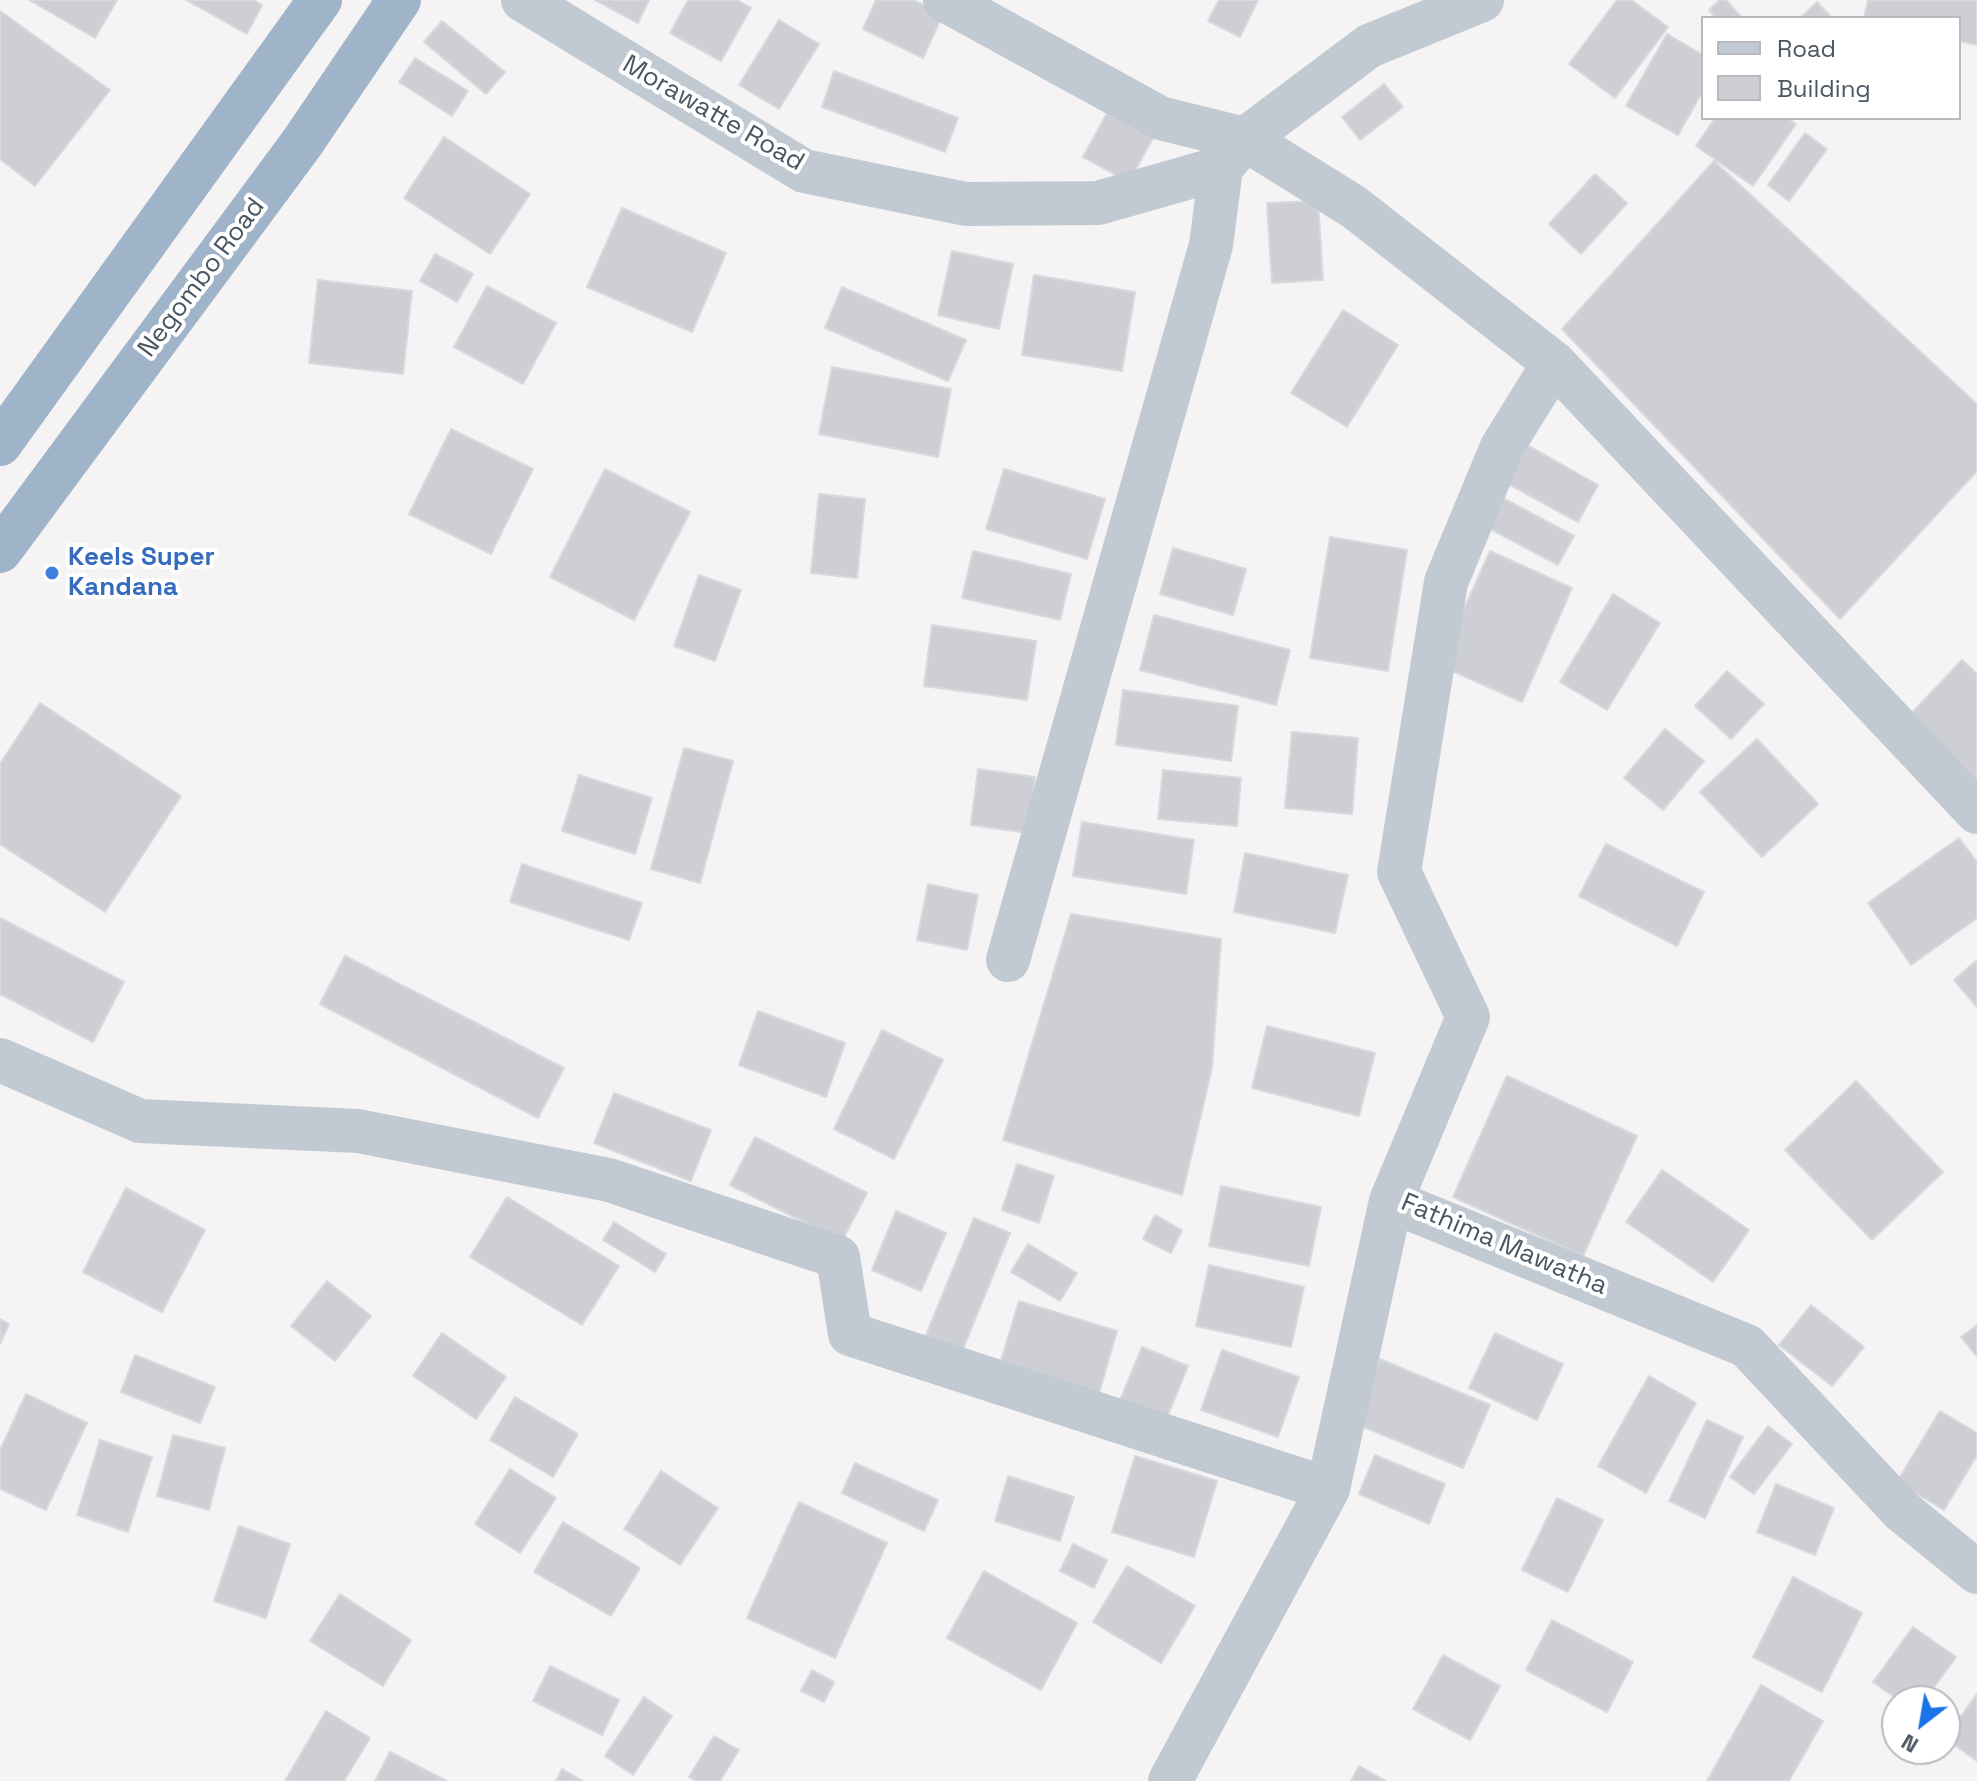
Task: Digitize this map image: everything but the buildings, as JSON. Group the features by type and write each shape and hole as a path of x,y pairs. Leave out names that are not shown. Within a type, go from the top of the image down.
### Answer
{"highway":[{"path":"0,444 320,0"},
{"name":"Negombo Road","path":"0,551 302,143 399,0"}],"street":[{"name":"Morawatte Road","path":"523,0 804,171 966,204 1098,203 1233,153 1369,46 1482,0"},
{"path":"945,0 1160,118 1354,207 1554,363 1977,812"},
{"path":"1008,960 1211,245 1233,153"},
{"name":"Fathima Mawatha","path":"1554,363 1502,447 1446,582 1399,872 1468,1017 1391,1201 1747,1346 1902,1511 1977,1572"},
{"path":"0,1060 140,1121 358,1131 609,1180 838,1257 850,1334 1328,1489"},
{"path":"1170,1781 1328,1489 1391,1201"}],"place":[{"name":"Keels Super Kandana","path":"52,573"}]}
